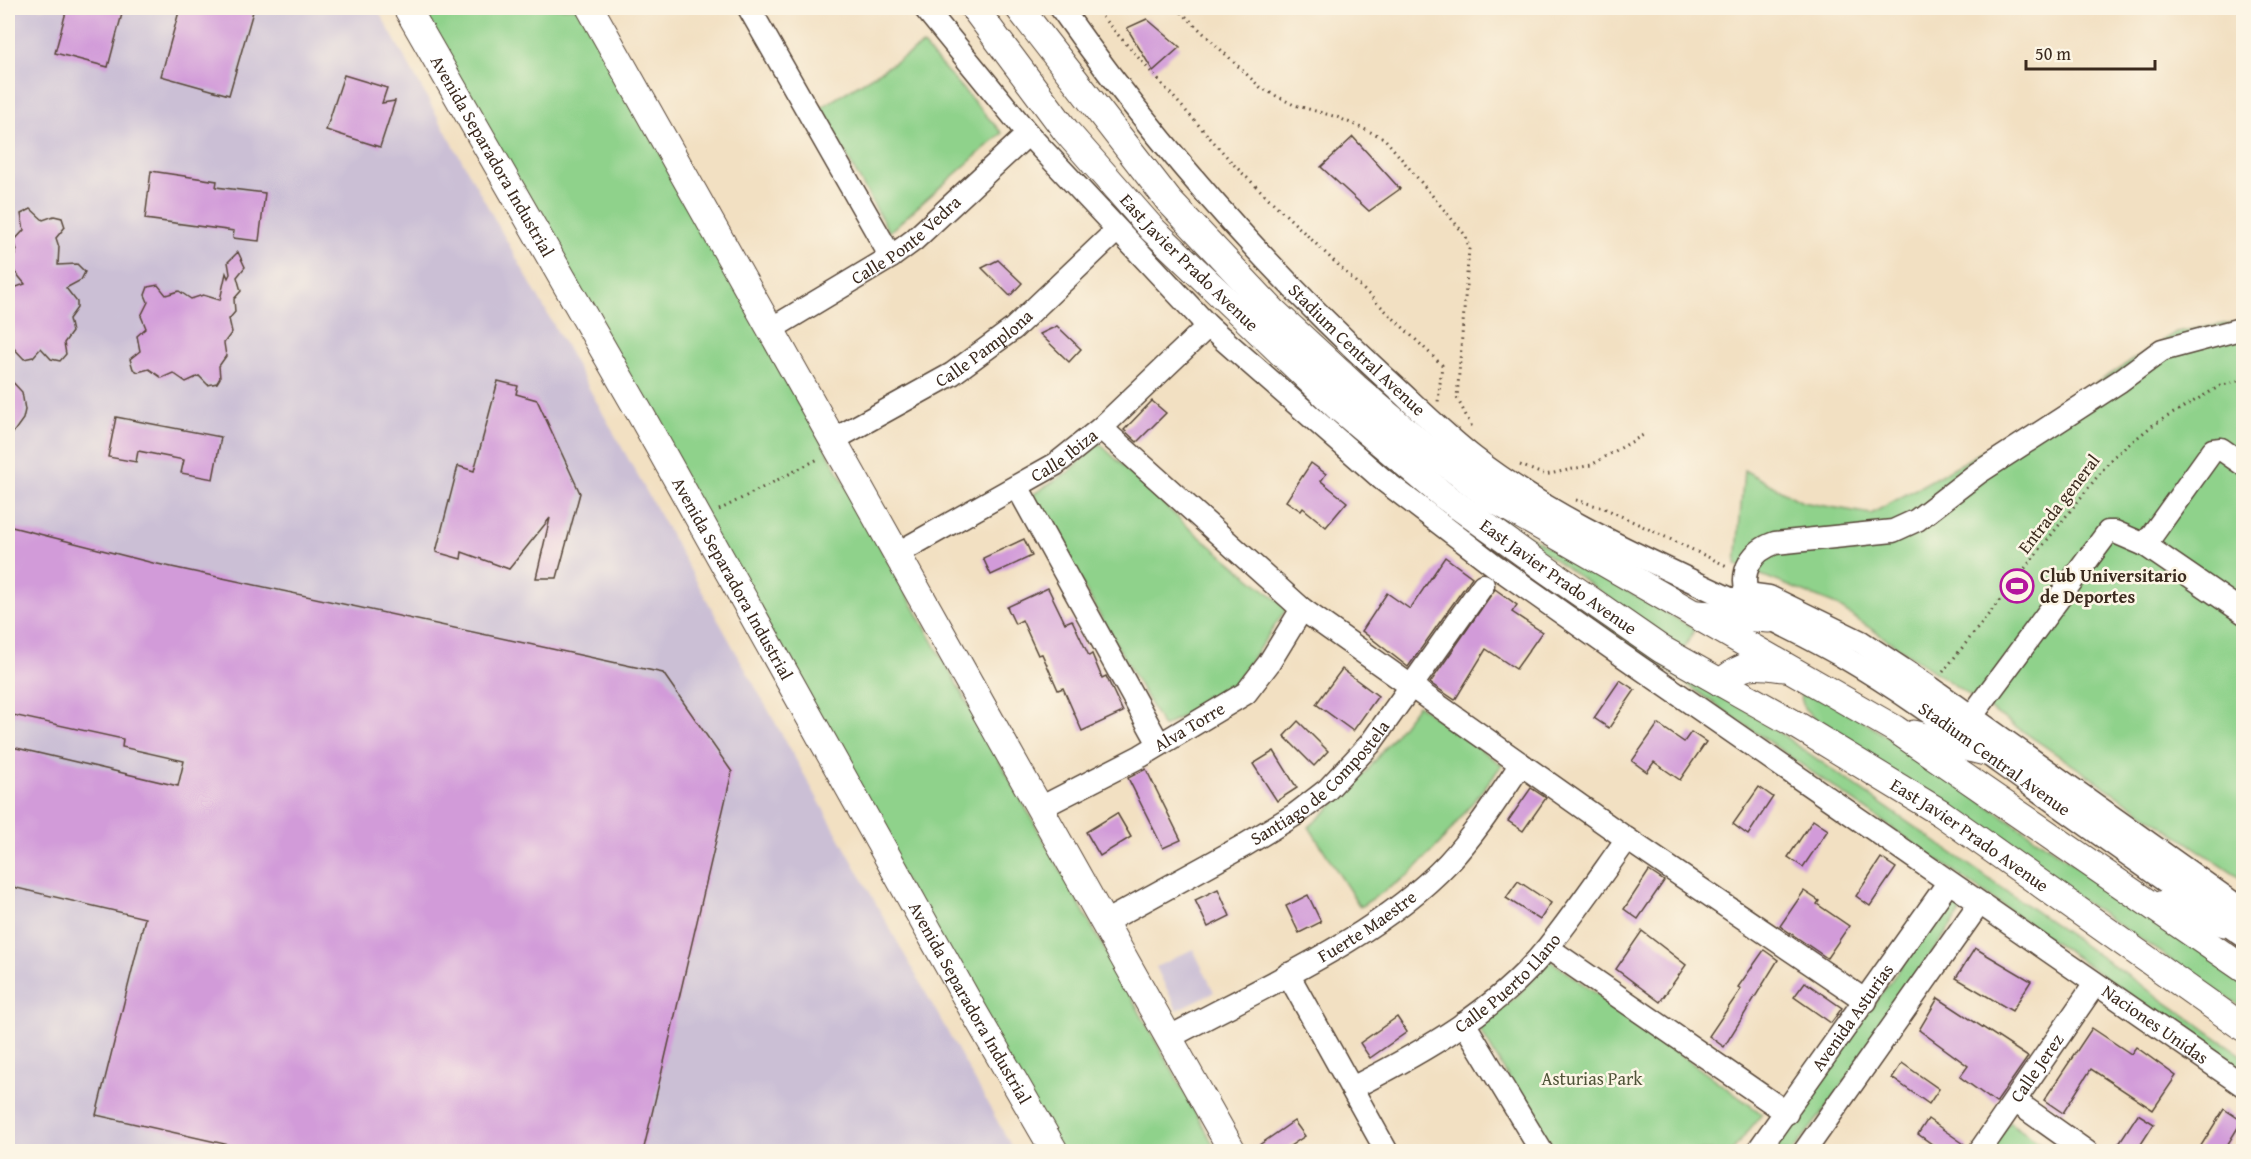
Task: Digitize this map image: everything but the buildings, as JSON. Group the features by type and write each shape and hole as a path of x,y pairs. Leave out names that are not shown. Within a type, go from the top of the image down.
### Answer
{"main road":[{"name":"Avenida Separadora Industrial","path":"407,8 1055,1152"},
{"path":"590,8 1233,1152"},
{"name":"East Javier Prado Avenue","path":"974,8 1066,131 1152,229 1338,407 1443,495 1661,649 1800,727 1941,813 2244,1028"},
{"name":"East Javier Prado Avenue","path":"1019,8 1169,201 1274,312 1355,387 1426,448 1493,499 1895,729 2244,969"},
{"path":"1691,614 1769,618"},
{"path":"1721,683 1735,670 1749,665 1794,670"},
{"path":"1895,729 1985,753"},
{"path":"2139,897 2239,915"}],"street":[{"path":"749,8 891,257"},
{"name":"Naciones Unidas","path":"925,8 1028,134 1116,231 1208,326 1382,479 1494,565 1948,883 2244,1086"},
{"name":"Stadium Central Avenue","path":"1061,8 1106,72 1175,160 1253,249 1352,346 1471,456 1531,497 1614,544 1741,592 1769,597 1861,642 1971,717 2239,915"},
{"name":"Calle Ponte Vedra","path":"771,329 891,257 914,240 1028,134"},
{"name":"Calle Pamplona","path":"835,445 961,368 1013,329 1116,231"},
{"name":"Calle Ibiza","path":"896,554 1018,488 1056,464 1101,428 1208,326"},
{"path":"1741,592 1746,569 1760,548 1774,543 1871,536 1893,531 1917,520 1978,473 2120,381 2162,350 2180,343 2244,328"},
{"path":"1101,428 1302,609 1627,839 1866,1001"},
{"path":"2145,545 2213,450 2221,449 2244,465"},
{"path":"1018,488 1160,744"},
{"path":"1971,717 2108,532 2115,532 2145,545 2244,613"},
{"name":"Santiago de Compostela","path":"1105,922 1245,845 1296,814 1327,790 1370,744 1483,585"},
{"name":"Stadium Central Avenue","path":"1741,592 1769,618 1878,677 1985,753 2239,915"},
{"name":"Alva Torre","path":"1040,807 1221,710 1251,689 1302,609"},
{"path":"1939,694 1985,753"},
{"name":"Fuerte Maestre","path":"1170,1037 1288,974 1370,925 1447,864 1485,817 1521,764"},
{"name":"Calle Puerto Llano","path":"1352,1088 1410,1059 1464,1023 1513,983 1548,948 1627,839"},
{"name":"Avenida Asturias","path":"1757,1152 1787,1113 1948,883"},
{"name":"Avenida Asturias","path":"1804,1152 1979,904"},
{"path":"1548,948 1787,1113"},
{"path":"1288,974 1387,1152"},
{"name":"Calle Jerez","path":"1979,1152 2095,984"},
{"path":"1464,1023 1542,1152"},
{"path":"2015,1101 2087,1152"}],"path":[{"path":"1094,8 1236,167 1442,365 1438,402 1446,410"},
{"path":"1178,8 1262,88 1294,105 1337,117 1384,138 1466,236 1468,249 1457,398 1473,434 1463,426"},
{"name":"Entrada general","path":"1939,694 2112,458 2153,424 2220,386 2244,380"},
{"path":"1523,472 1516,465 1545,475 1591,465 1645,434"},
{"path":"699,520 835,445"},
{"path":"1571,498 1604,508 1726,565 1741,592"}],"shaded area":[{"path":"8,8 377,8 1014,1151 8,1151"},
{"path":"1193,949 1214,992 1177,1010 1156,967"}],"green space":[{"path":"417,8 580,8 1217,1151 1055,1151"},
{"path":"923,45 1002,133 889,232 820,108"},
{"name":"Club Universitario de Deportes","path":"2243,321 2243,880 1834,604 1736,565 1744,470 1802,502 1871,514 2039,420 2176,332"},
{"path":"1099,443 1189,528 1287,608 1232,688 1163,727 1032,495 1070,471"},
{"path":"1445,474 1522,532 1695,629 1683,650 1440,479"},
{"path":"1539,571 1629,628 2243,1056 2243,1074 1575,606"},
{"path":"1800,694 1815,694 1837,703 2243,979 2243,1008 1824,728 1804,708"},
{"path":"1418,705 1502,765 1443,840 1409,875 1360,907 1309,827 1357,784"},
{"path":"1950,899 1955,899 1963,908 1836,1095 1793,1151 1767,1152"},
{"name":"Asturias Park","path":"1550,960 1762,1114 1732,1151 1552,1151 1479,1028 1517,996"},
{"path":"2009,1122 2051,1151 1989,1152"}],"place":[{"name":"Club Universitario de Deportes","path":"2017,586"}]}
